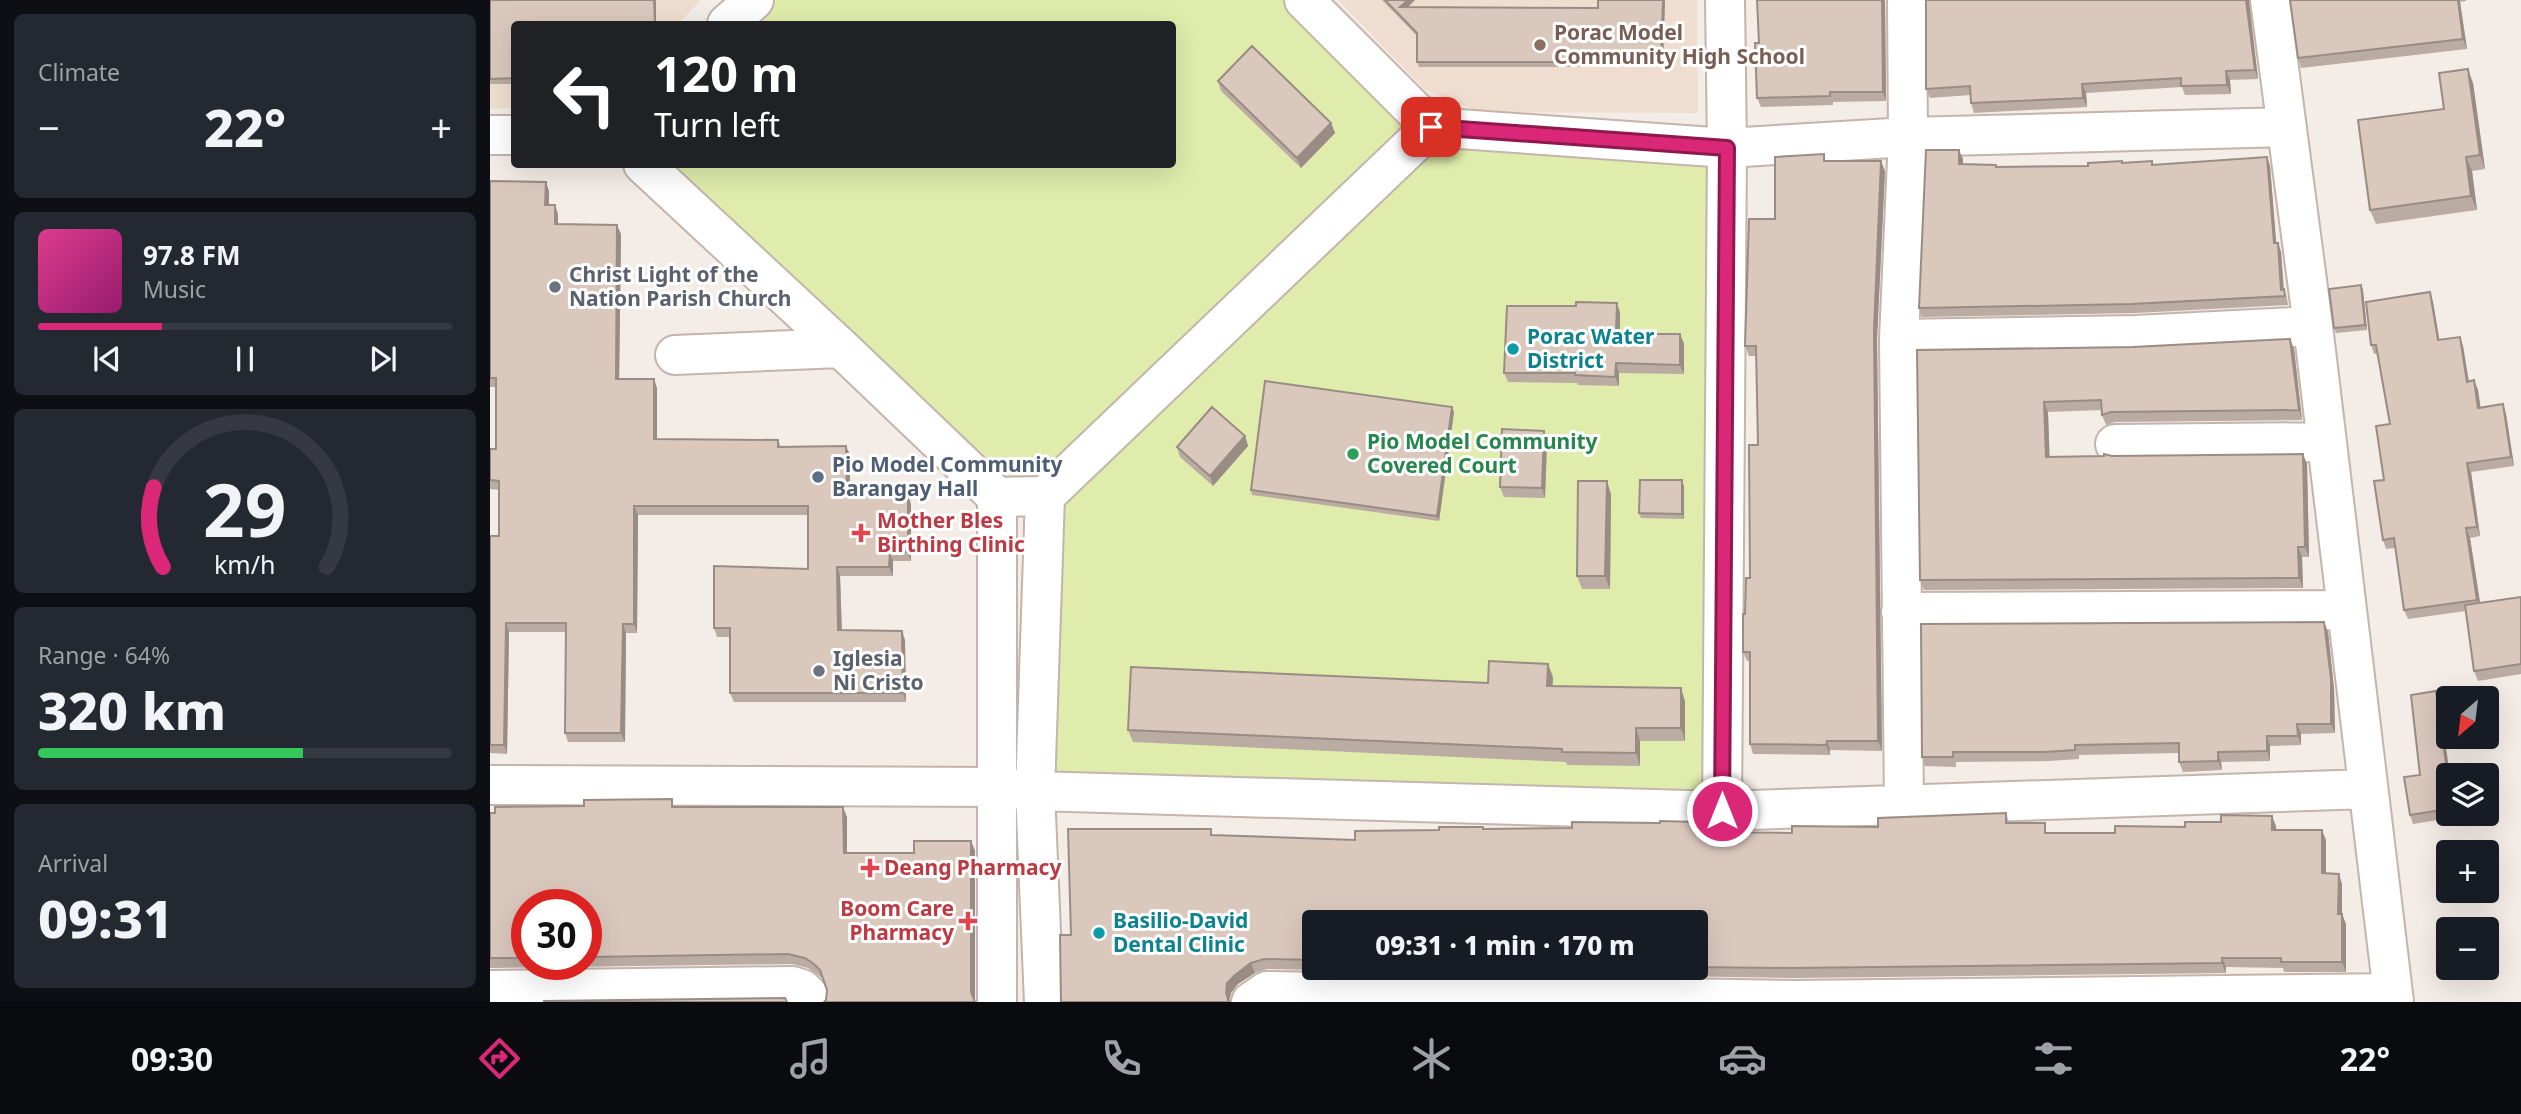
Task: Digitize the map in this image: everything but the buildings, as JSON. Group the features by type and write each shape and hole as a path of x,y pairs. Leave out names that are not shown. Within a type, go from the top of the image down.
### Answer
{"street":[{"path":"730,21 754,0"},
{"path":"1304,0 1431,127 1727,148 1908,137 2287,127"},
{"path":"1722,811 1727,148 1725,0"},
{"path":"1905,805 1899,339 1908,137 1906,0"},
{"path":"1251,1002 1267,991 1795,1001 2393,998 2313,326 2270,0"},
{"path":"647,168 997,497 1045,496 1431,127"},
{"path":"490,135 511,135"},
{"path":"1899,339 2136,335 2313,326"},
{"path":"675,355 841,348"},
{"path":"2115,444 2326,442"},
{"path":"1044,1002 1035,791 1045,496"},
{"path":"997,497 997,1002"},
{"path":"1901,612 2347,610"},
{"path":"490,785 998,788 1722,811 2368,789"},
{"path":"490,990 792,986 802,989 808,995 808,1002"}],"shaded area":[{"path":"490,0 701,0 681,21 511,21 511,108 490,109"},
{"name":"Porac Model Community High School","path":"1338,0 1697,0 1698,113 1480,112 1425,90"}],"green space":[{"path":"754,0 1304,0 1431,127 1727,148 1722,811 1035,791 1045,496 997,497 646,168 1176,168 1176,21 730,21"}],"place":[{"name":"Porac Model Community High School","path":"1540,45"},
{"name":"Christ Light of the Nation Parish Church","path":"555,287"},
{"name":"Porac Water District","path":"1513,349"},
{"name":"Pio Model Community Covered Court","path":"1353,454"},
{"name":"Pio Model Community Barangay Hall","path":"818,477"},
{"name":"Mother Bles Birthing Clinic","path":"861,533"},
{"name":"Iglesia Ni Cristo","path":"819,671"},
{"name":"Deang Pharmacy","path":"870,868"},
{"name":"Boom Care Pharmacy","path":"968,921"},
{"name":"Basilio-David Dental Clinic","path":"1099,933"}],"route":[{"path":"1431,127 1727,148 1722,811"}]}
